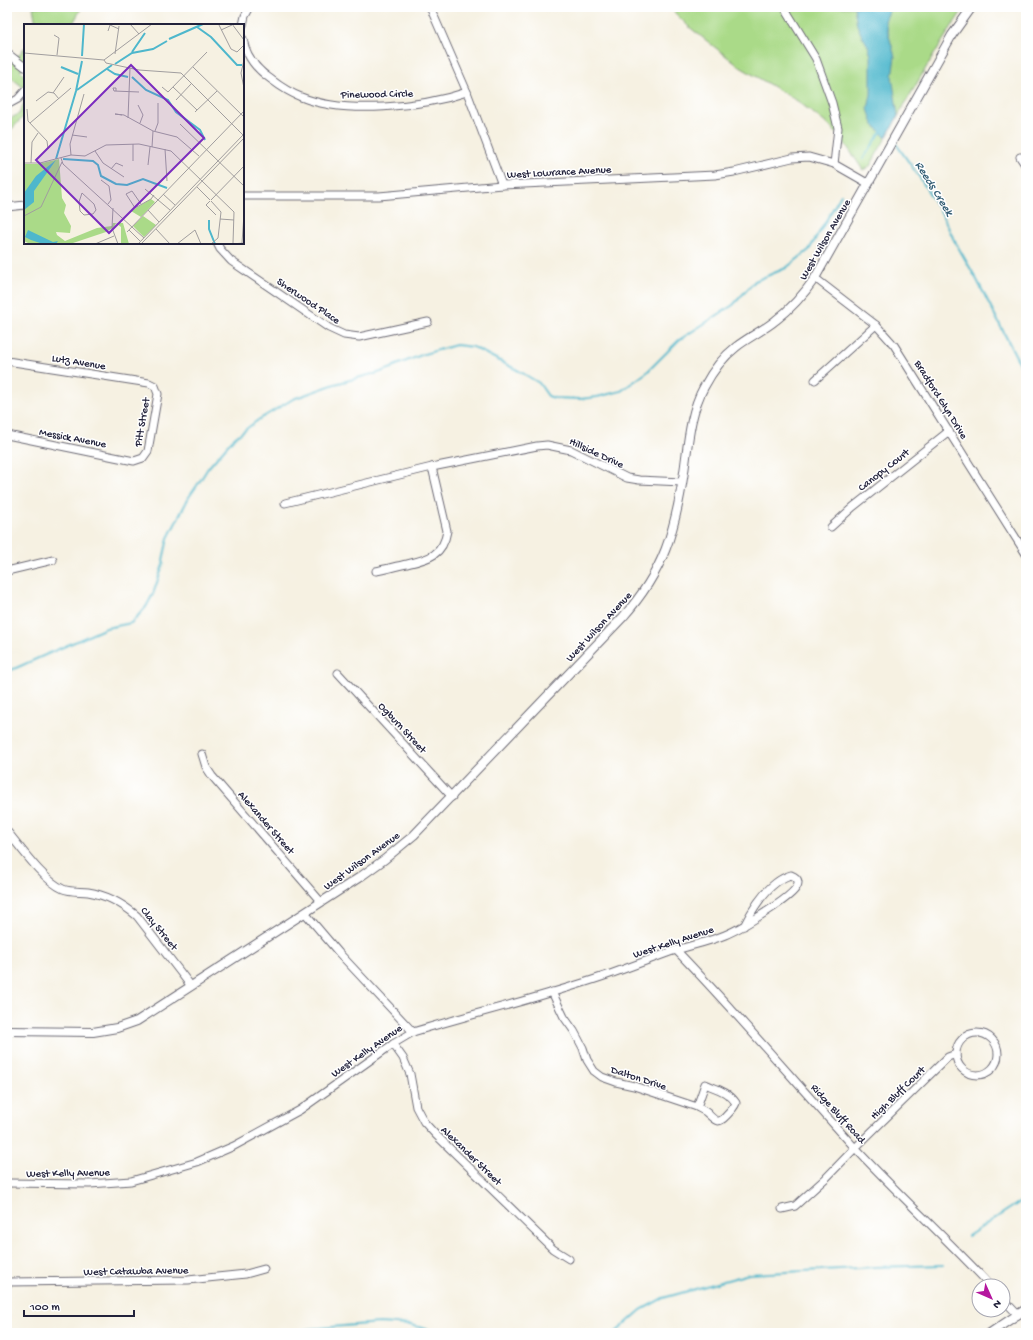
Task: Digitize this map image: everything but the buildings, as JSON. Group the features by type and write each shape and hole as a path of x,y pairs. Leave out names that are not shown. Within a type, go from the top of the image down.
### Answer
{"street":[{"path":"243,24 245,16 250,7"},
{"path":"430,7 467,92 502,185"},
{"path":"784,7 816,59 832,103 838,128 834,164"},
{"name":"West Wilson Avenue","path":"7,1031 93,1032 117,1028 137,1021 305,913 385,859 414,835 452,797 637,601 650,583 668,546 674,526 691,423 696,404 704,388 724,358 736,347 776,321 804,295 869,184 952,35 972,7"},
{"name":"Pinewood Circle","path":"244,44 253,64 268,78 284,89 302,97 328,104 355,107 412,104 441,100 467,92"},
{"path":"7,53 24,66"},
{"path":"7,104 18,99 24,92"},
{"path":"1020,157 1026,166"},
{"name":"West Lowrance Avenue","path":"244,196 379,196 502,185 714,174 734,172 792,158 809,158 834,164 869,184"},
{"path":"7,207 24,205"},
{"name":"Sherwood Place","path":"218,244 231,261 329,328 344,335 360,337 428,322"},
{"name":"Bradford Glyn Drive","path":"815,278 876,325 902,355 1026,554"},
{"path":"815,380 876,325"},
{"name":"Lutz Avenue","path":"7,361 149,383"},
{"name":"Pitt Street","path":"134,460 143,458 148,451 158,394 155,386 149,383"},
{"name":"Canopy Court","path":"831,527 853,506 949,431"},
{"name":"Messick Avenue","path":"7,435 134,460"},
{"name":"Hillside Drive","path":"285,503 522,448 547,445 571,450 627,478 682,482"},
{"path":"376,571 428,559 441,548 446,540 447,531 432,468"},
{"path":"7,571 53,560"},
{"name":"Ogburn Street","path":"338,673 452,797"},
{"name":"Alexander Street","path":"202,754 206,767 212,776 321,902"},
{"name":"Clay Street","path":"7,831 35,865 55,884 64,889 98,894 109,898 128,908 138,916 192,986"},
{"name":"West Kelly Avenue","path":"7,1184 90,1184 131,1181 197,1162 234,1146 300,1110 392,1044 413,1032 552,992 725,935 744,926 752,922 791,894 797,886 797,878 792,875 787,876 774,884 760,900 744,926"},
{"path":"305,913 339,953 413,1032"},
{"name":"Ridge Bluff Road","path":"676,950 746,1024 855,1148 983,1278"},
{"name":"Dalton Drive","path":"552,992 564,1017 574,1031 583,1048 587,1060 594,1071 602,1077 634,1086 697,1108 704,1111 715,1121 724,1119 736,1103 733,1098 723,1091 705,1084 697,1108"},
{"name":"High Bluff Court","path":"977,1032 992,1038 997,1045 998,1053 997,1061 992,1068 986,1073 978,1075 969,1073 962,1069 956,1054 962,1039 969,1034 977,1032"},
{"name":"Alexander Street","path":"392,1044 403,1058 410,1074 416,1107 424,1122 554,1249 569,1259"},
{"name":"High Bluff Court","path":"782,1209 795,1206 826,1178 948,1057 956,1054"},
{"name":"West Catawba Avenue","path":"7,1282 188,1280 246,1274 264,1269"},
{"path":"1011,1308 1018,1315"},
{"path":"990,1333 1026,1309"}],"green space":[{"path":"33,7 82,7 73,24 36,24"},
{"path":"669,7 965,7 927,65 870,166 863,170 832,128 799,102 740,67 688,26"},
{"path":"24,48 24,68 20,70 24,75 24,88 7,74 7,69"},
{"path":"24,103 24,116 7,134 7,120 19,114"}],"water":[{"path":"854,7 892,7 885,21 895,57 892,76 898,116 886,138 873,124 868,109 871,94 871,56 868,46 857,25"}],"waterway":[{"path":"863,159 881,132"},
{"name":"Reeds Creek","path":"894,141 920,178 943,216 954,240 977,280 1026,376"},
{"path":"7,672 106,628 131,623 146,607 153,594 164,562 163,560 168,538 189,497 208,468 233,439 258,420 293,399 335,384 375,374 424,354 456,345 473,347 519,371 539,383 548,396 554,398 580,399 597,397 621,391 646,373 679,340 733,305 755,281 786,268 809,250 841,195"},
{"path":"968,1236 1026,1198"},
{"path":"615,1333 641,1310 663,1298 749,1274 943,1265"},
{"path":"292,1333 308,1329 379,1323 411,1325 441,1333"}]}
